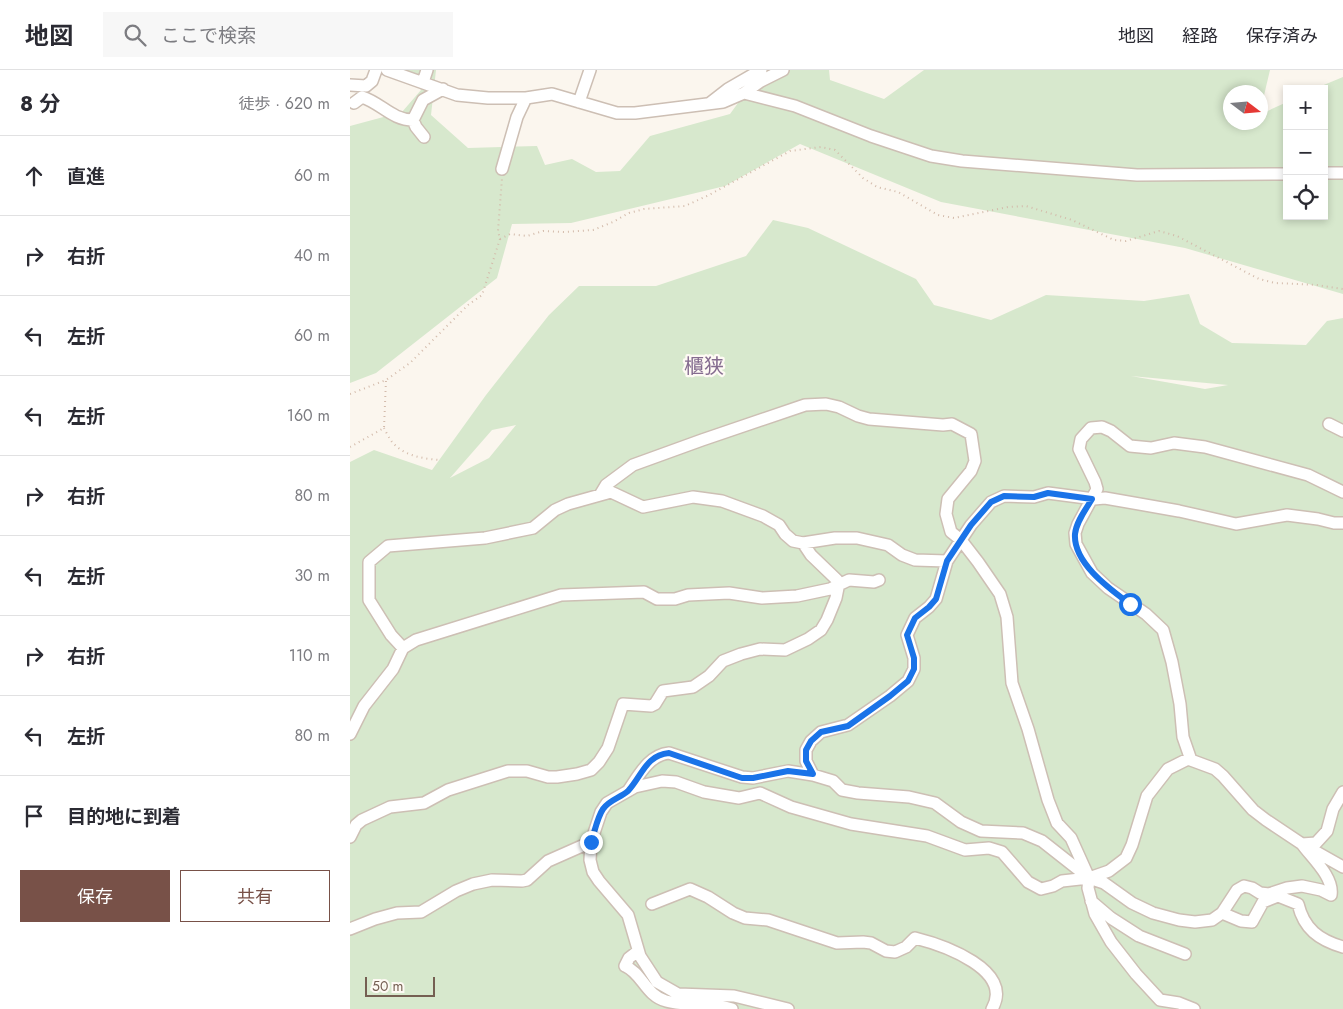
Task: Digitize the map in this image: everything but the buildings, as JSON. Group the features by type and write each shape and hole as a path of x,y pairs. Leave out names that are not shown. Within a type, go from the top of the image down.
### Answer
{"street":[{"path":"350,85 366,86 372,81 376,70"},
{"path":"388,70 457,95 488,98 526,98 552,94 617,113 636,113 723,102 783,70"},
{"path":"423,82 427,70"},
{"path":"579,102 590,70"},
{"path":"708,104 728,89 761,70"},
{"path":"424,137 413,120 423,100 443,89"},
{"path":"744,92 795,106 871,136 931,156 962,161 1137,175 1283,174"},
{"path":"354,103 362,97 370,100 392,116 403,120 413,120"},
{"path":"502,169 517,117 526,98"},
{"path":"1328,174 1343,173"},
{"path":"600,495 606,485 633,465 805,405 826,404 869,419 952,424 971,434 975,461 971,471 948,499 946,514 952,532 961,540 1000,594 1007,617 1010,668 1016,700 1028,728 1048,800 1057,823 1071,838 1089,878 1088,888 1094,914 1111,942 1136,974 1160,1000 1179,1003 1194,1009"},
{"path":"1329,424 1343,431"},
{"path":"1191,760 1183,737 1180,704 1172,662 1163,630 1146,614 1108,588 1092,573 1076,544 1075,534 1078,524 1097,489 1080,449 1081,438 1091,428 1102,428 1111,430 1130,446 1151,448 1174,443 1205,447 1308,475 1343,492"},
{"path":"403,648 391,635 369,600 369,562 382,550 388,546 485,538 533,528 555,510 568,504 611,492 643,507 693,497 722,501 763,516 779,525 793,541 803,543 835,538 857,538 888,545 902,555 915,560 947,561"},
{"path":"813,774 806,761 806,750 811,741 821,732 848,726 908,681 914,669 914,663 907,635 915,618 936,599 947,561 971,525 991,502 1004,496 1034,497 1048,493 1114,500 1236,524 1287,515 1343,523"},
{"path":"350,837 356,825 362,820 390,807 424,803 448,790 508,771 527,771 557,778 591,770 608,748 623,704 651,706 655,704 663,692 693,687 709,676 724,661 760,649 785,650 808,639 821,630 827,620 836,598 837,580 811,555 803,543"},
{"path":"350,734 364,706 393,668 403,648 416,640 561,595 644,592 657,599 675,599 688,595 729,592 762,598 797,596 830,589 848,580 874,582 879,580"},
{"path":"627,792 649,762 658,754 669,753 742,778 753,778 788,771 813,774 833,781 842,790 909,797 935,803 961,822 981,831 1023,833 1042,841 1089,878 1104,883 1132,903 1153,913 1195,922 1212,920 1222,913 1236,890 1244,886 1260,893 1270,894 1287,888 1302,886 1321,890 1331,895 1332,887 1326,874 1302,844"},
{"path":"788,1009 734,996 678,994 657,982 638,951 628,915 599,881 590,860 591,842 601,812 607,803 635,787 662,781 676,782 704,792 739,798 760,793 791,807 852,824 926,836 964,850 989,848 1002,852 1028,882 1041,889 1062,881 1089,878 1109,871 1126,858 1147,796 1168,769 1188,758 1214,769 1227,780 1253,810 1266,820 1302,844 1343,866"},
{"path":"1302,844 1316,843 1326,831 1333,809 1343,792"},
{"path":"350,929 397,912 421,912 456,891 473,884 492,880 527,880 548,861 591,842"},
{"path":"652,904 690,890 708,897 733,913 745,918 768,920 837,943 871,943 886,951 895,952 906,947 915,938 931,942 971,960 991,977 995,985 997,999 992,1009"},
{"path":"1222,913 1241,921 1252,922 1262,902 1278,896 1298,904 1301,916 1309,930 1343,947"},
{"path":"1091,901 1111,918 1139,936 1185,954"},
{"path":"638,951 629,958 625,966 634,970 646,988 664,1001 732,1009"}],"path":[{"path":"500,239 510,234 526,236 543,231 594,230 629,213 644,209 685,206 790,151 820,146 835,150 863,178 877,187 898,192 938,214 954,218 1008,207 1026,206 1072,220 1114,240 1126,241 1159,232 1177,236 1259,279 1275,283 1317,285 1343,289"},
{"path":"350,394 386,380 410,363 468,305 482,295 500,239 498,231 502,169"},
{"path":"386,380 384,428 392,442 405,452 423,458 441,460"},
{"path":"350,447 384,428"}],"green space":[{"path":"374,70 436,70 431,115 468,148 537,146 545,165 572,159 596,172 620,171 650,136 730,114 762,70 829,70 830,80 884,99 924,70 1270,70 1266,85 1223,85 1223,130 1268,130 1268,111 1283,104 1283,220 1328,220 1328,85 1324,85 1343,77 1343,294 1185,248 941,202 800,144 725,186 571,223 512,224 497,278 376,373 350,383 350,126 402,112 421,90 408,75"},
{"path":"773,220 808,228 916,279 934,305 991,320 1046,295 1144,301 1189,294 1200,324 1232,343 1306,345 1327,321 1343,318 1343,1009 350,1009 350,462 374,450 432,470 486,395 549,315 579,286 656,286 746,256","holes":["1131,376 1228,385 1205,389","516,425 489,458 450,478 492,430"]}],"district":[{"name":"櫃狭","path":"704,366"}],"route":[{"path":"591,842 601,812 607,803 627,792 649,762 658,754 669,753 742,778 753,778 788,771 813,774 806,761 806,750 811,741 821,732 848,726 908,681 914,669 914,658 907,635 915,618 936,599 947,561 971,525 991,502 1004,496 1034,497 1048,493 1092,499 1078,524 1075,534 1076,544 1092,573 1108,588 1130,604"}]}
